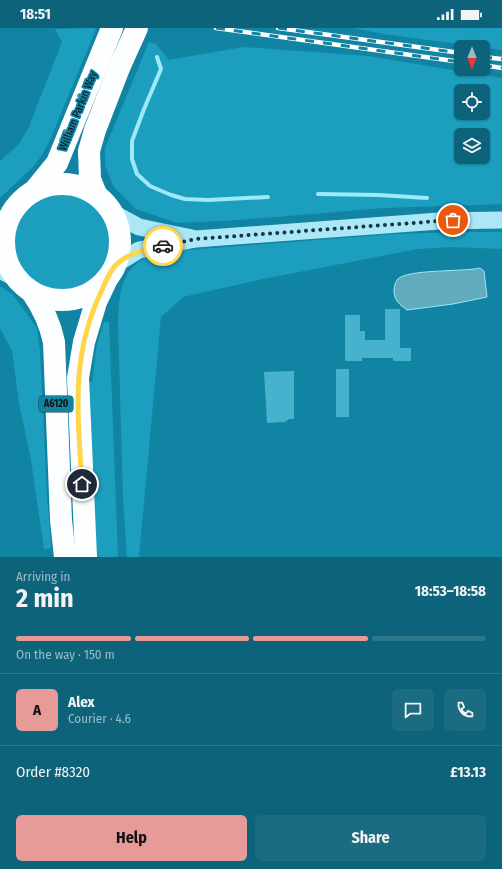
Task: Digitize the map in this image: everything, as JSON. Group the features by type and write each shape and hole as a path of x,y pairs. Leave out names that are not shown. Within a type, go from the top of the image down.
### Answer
{"highway":[{"name":"William Parkin Way","path":"35,190 57,163 112,28"},
{"name":"William Parkin Way","path":"96,194 90,179 89,151 95,130 119,68 137,28"},
{"path":"66,183 82,187 96,194 106,202 113,213 119,229 121,247 111,272 88,294 77,298 62,300 50,299 26,287 9,267 4,250 2,233 10,215 20,201 35,190 50,184 66,183"},
{"name":"A6120","path":"86,557 78,378 84,342 96,302 111,272"},
{"name":"A6120","path":"26,287 43,308 49,321 54,342 61,520 65,557"}],"street":[{"path":"113,213 139,227 180,234 196,239"},
{"path":"111,272 139,250 196,239 439,221 502,220"},
{"path":"0,272 26,287"}],"shaded area":[{"path":"353,28 502,28 502,50 490,48 490,40 454,40 454,43 384,34"},
{"path":"55,29 96,29 50,140 42,155 34,166 0,198 0,161 19,144 28,129 62,42"},
{"path":"149,42 156,44 169,60 243,47 368,56 454,70 454,76 490,76 502,78 502,204 384,208 239,220 177,223 136,209 114,187 105,166 105,148"},
{"path":"62,191 81,195 97,206 108,222 112,241 108,260 97,276 81,287 62,291 43,287 27,276 16,260 12,241 16,222 27,206 43,195"},
{"path":"502,232 502,249 452,247 418,249 263,279 183,297 161,317 139,557 127,557 123,497 118,322 122,287 131,269 139,262 150,256 163,252 395,234"},
{"path":"480,268 484,271 487,297 453,304 407,310 396,300 394,291 395,283 398,279 404,276 424,272"},
{"path":"0,286 13,295 37,328 40,352 50,548 44,549 31,460 19,403 12,351 0,328"},
{"path":"104,322 109,322 118,557 95,557 86,382 92,382 97,344"}],"building":[{"path":"385,309 400,309 400,348 411,348 411,361 393,361 393,358 362,358 362,361 345,361 345,315 360,315 360,331 365,331 365,340 385,340"},
{"path":"336,369 349,369 349,417 336,417"},
{"path":"294,371 294,419 289,419 285,422 267,423 264,372"}],"waterway":[{"path":"157,57 161,69 132,141 132,159 137,174 150,186 185,199 208,200 268,197"},
{"path":"318,194 379,195 427,198"}],"railway":[{"path":"216,28 454,61"},
{"path":"278,28 454,52"},
{"path":"490,58 502,59"},
{"path":"490,66 502,68"}],"way so far":[{"path":"163,246 196,239 453,220"}],"route":[{"path":"82,484 78,378 80,361 89,322 106,280 116,264 139,250 163,246"}]}
